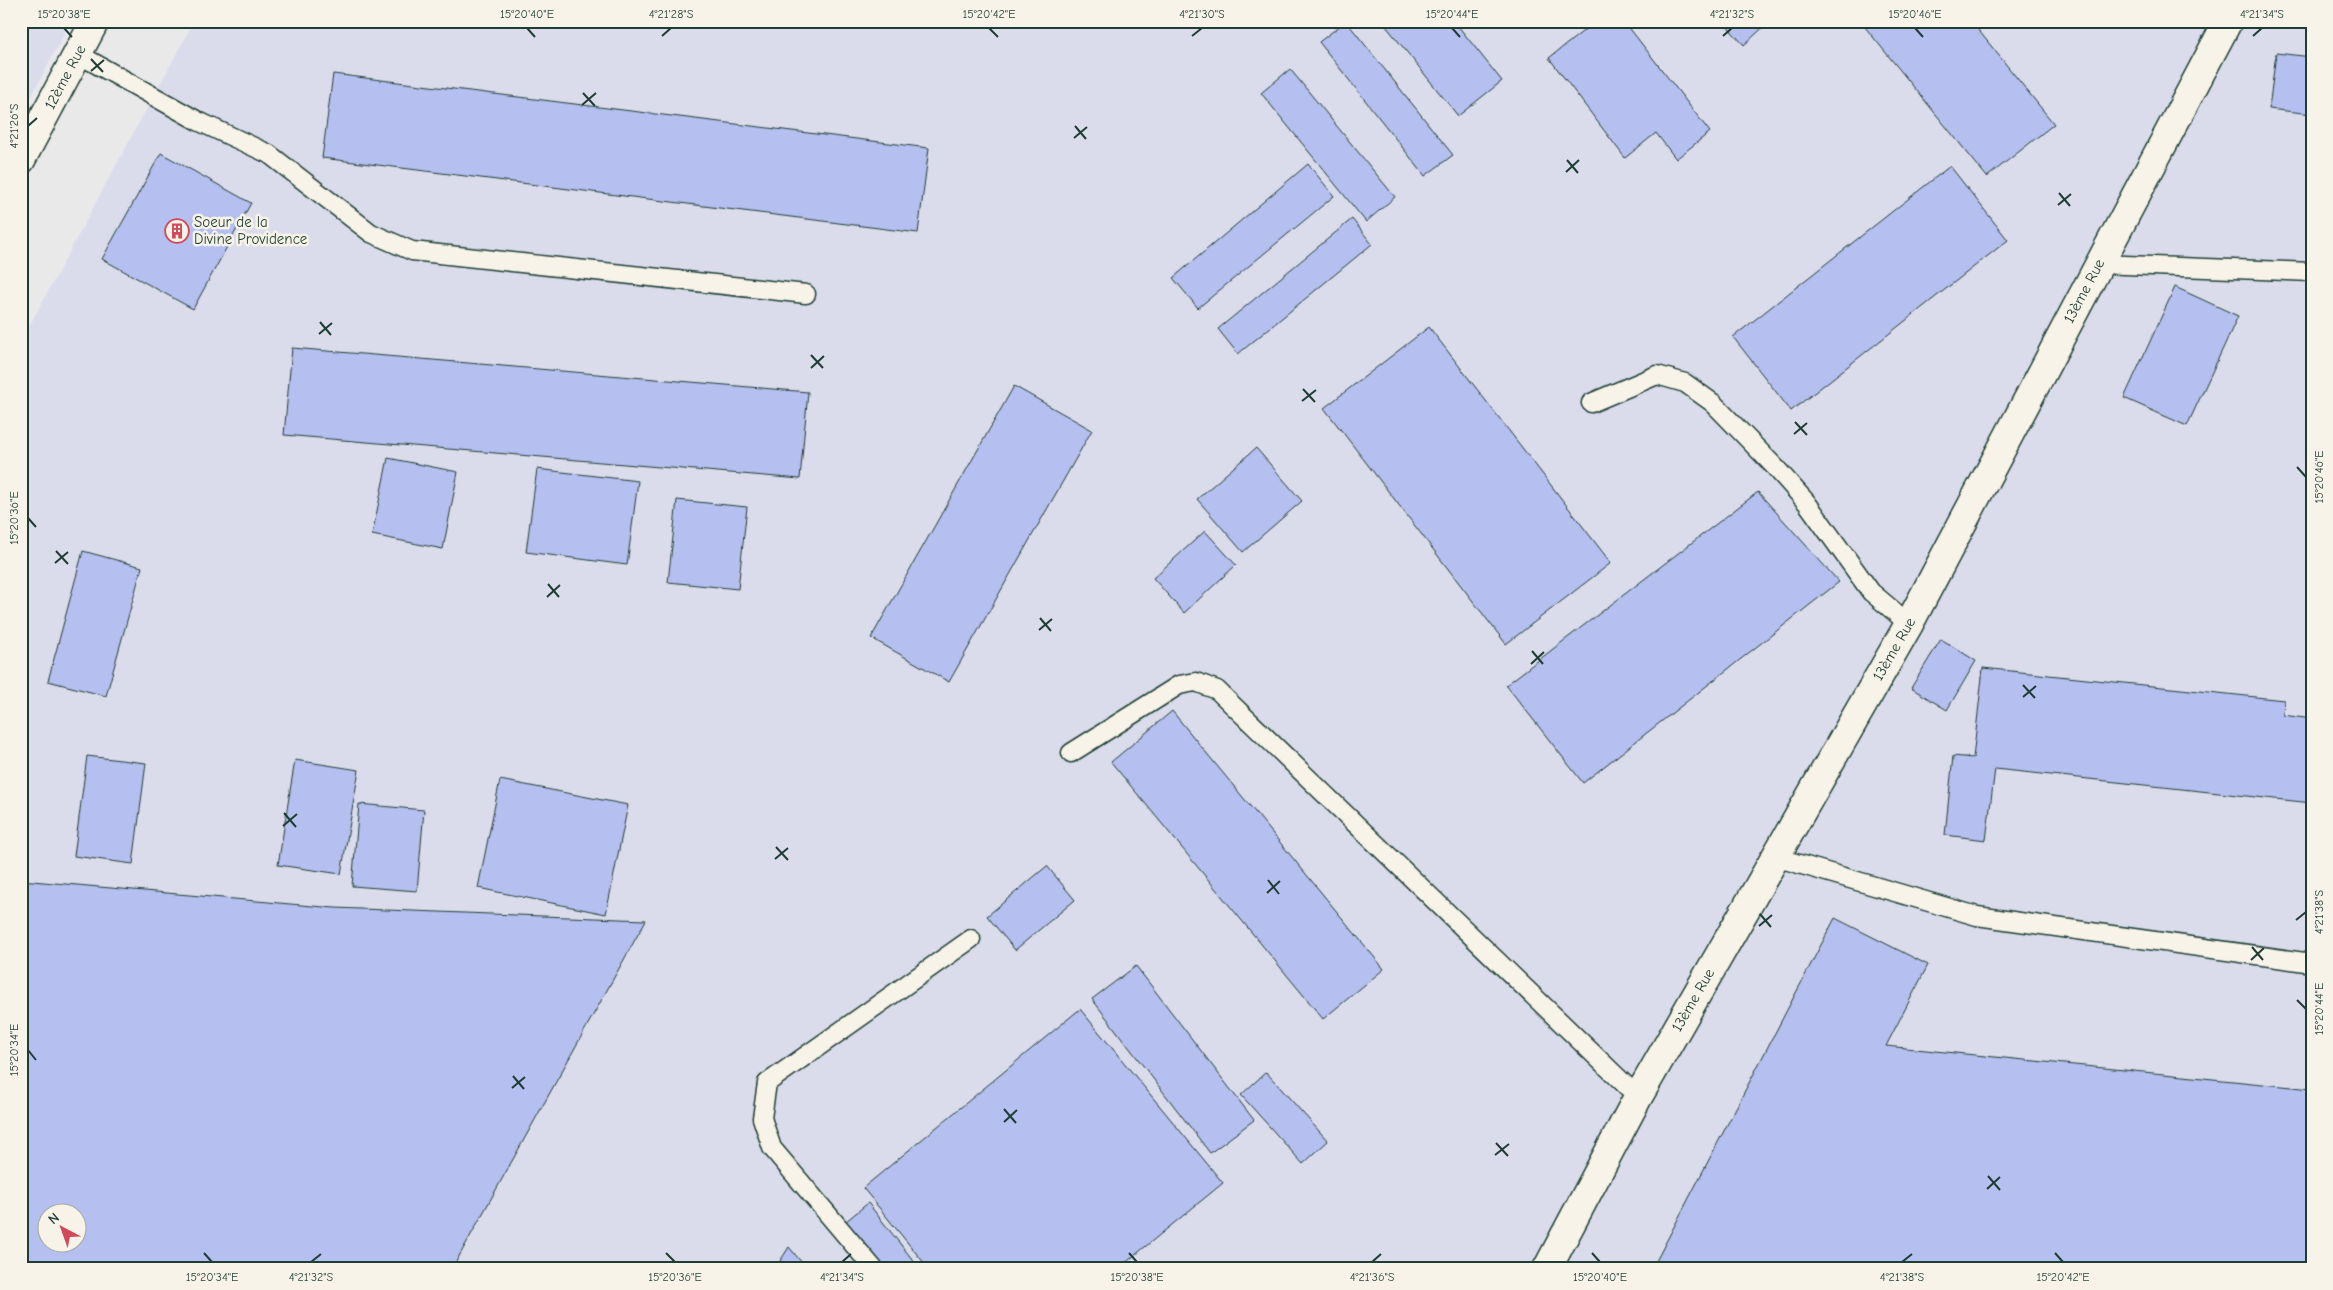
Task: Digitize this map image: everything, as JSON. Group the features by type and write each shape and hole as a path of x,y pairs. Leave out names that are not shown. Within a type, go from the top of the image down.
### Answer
{"street":[{"name":"12ème Rue","path":"21,160 95,21"},
{"name":"13ème Rue","path":"1547,1269 1638,1097 1909,624 2228,21"}],"lane":[{"path":"78,54 198,121 269,154 371,233 412,251 806,294"},
{"path":"2098,264 2312,272"},
{"path":"1591,403 1656,375 1685,383 1713,403 1776,468 1807,502 1871,592 1909,624"},
{"path":"1071,753 1179,685 1196,682 1217,690 1638,1097"},
{"path":"1774,857 1977,916 2312,963"},
{"path":"874,1269 772,1148 762,1118 767,1083 971,939"}],"shaded area":[{"path":"21,21 71,21 21,116"},
{"path":"194,21 2312,21 2312,1269 21,1269 21,341"}],"building":[{"path":"1346,21 1453,155 1425,176 1319,42"},
{"path":"1382,21 1454,21 1502,81 1458,116"},
{"path":"1596,21 1624,21 1710,132 1676,159 1656,133 1625,158 1549,58"},
{"path":"1722,21 1770,21 1744,45"},
{"path":"1860,21 1971,21 2054,124 1987,177"},
{"path":"2276,53 2312,57 2312,114 2269,109"},
{"path":"1290,69 1395,197 1366,222 1261,93"},
{"path":"333,74 929,148 918,233 322,158"},
{"name":"Soeur de la Divine Providence","path":"161,153 251,203 193,309 102,259"},
{"path":"1308,164 1334,196 1198,308 1173,278"},
{"path":"1950,166 2008,240 1791,411 1733,337"},
{"path":"1352,219 1372,244 1238,354 1218,329"},
{"path":"2175,287 2238,316 2187,426 2124,398"},
{"path":"1429,327 1611,563 1506,644 1324,408"},
{"path":"292,348 808,392 800,479 284,435"},
{"path":"1014,386 1092,430 949,682 871,638"},
{"path":"1256,448 1302,501 1243,552 1197,499"},
{"path":"388,458 458,472 443,549 372,535"},
{"path":"537,469 638,481 627,565 526,552"},
{"path":"1758,492 1839,582 1583,783 1506,685"},
{"path":"677,500 747,507 738,589 668,582"},
{"path":"1205,531 1236,565 1184,613 1153,578"},
{"path":"83,551 142,567 106,696 48,681"},
{"path":"1941,639 1976,661 1947,710 1911,688"},
{"path":"1983,668 2284,700 2283,715 2312,719 2312,803 1995,769 1986,840 1945,835 1953,756 1973,758"},
{"path":"1172,711 1384,969 1323,1019 1111,762"},
{"path":"87,756 146,763 133,864 74,856"},
{"path":"295,760 359,770 341,874 278,865"},
{"path":"500,780 628,805 606,914 478,888"},
{"path":"359,804 424,810 417,891 352,886"},
{"path":"1047,866 1075,900 1015,950 987,916"},
{"path":"21,880 335,908 646,920 452,1269 21,1269"},
{"path":"1835,918 1928,965 1886,1046 2312,1089 2312,1269 1691,1269 1654,1265"},
{"path":"1136,966 1254,1120 1210,1153 1092,999"},
{"path":"1080,1009 1223,1183 1118,1269 929,1269 863,1188"},
{"path":"1266,1072 1328,1141 1303,1164 1241,1095"},
{"path":"868,1203 920,1269 884,1269 845,1222"},
{"path":"789,1247 807,1269 775,1269"}],"place":[{"name":"Soeur de la Divine Providence","path":"177,231"}]}
